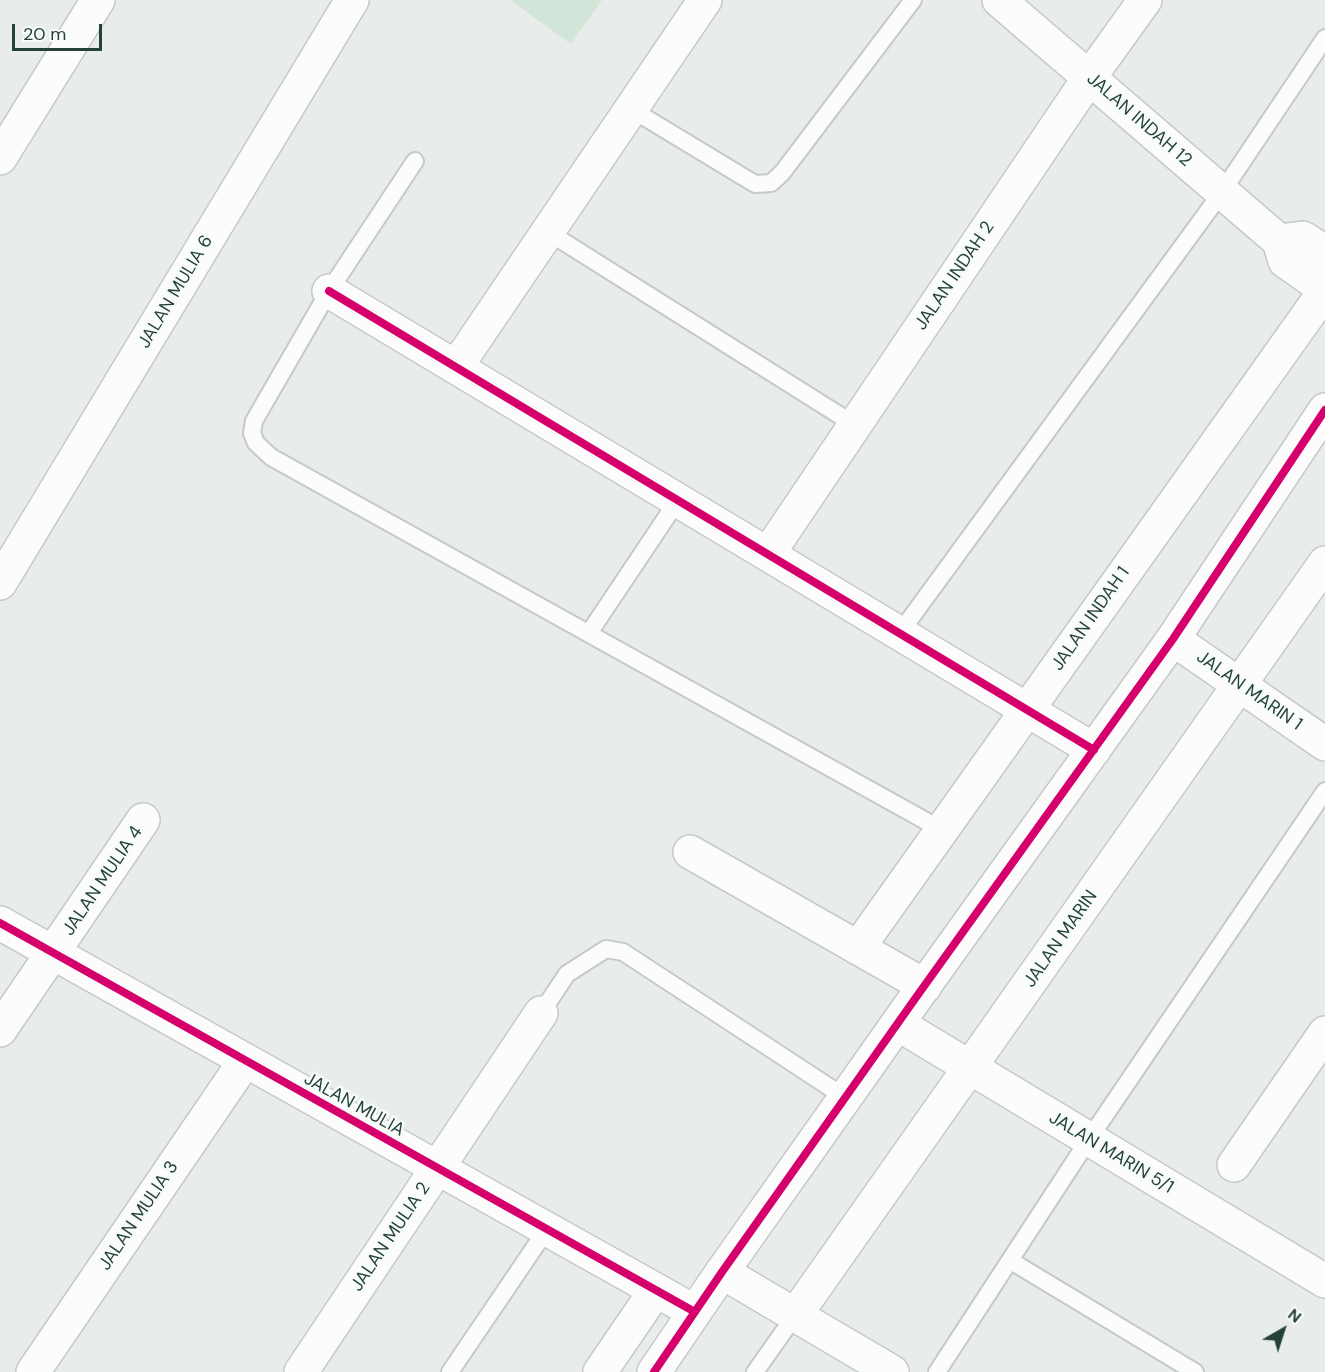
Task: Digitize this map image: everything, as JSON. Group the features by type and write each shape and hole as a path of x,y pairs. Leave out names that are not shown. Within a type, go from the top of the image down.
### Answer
{"street":[{"path":"0,158 98,0"},
{"name":"JALAN MULIA 6","path":"0,583 352,0"},
{"path":"456,367 705,0"},
{"name":"JALAN INDAH 12","path":"999,0 1279,241 1285,261 1325,290"},
{"name":"JALAN INDAH 2","path":"768,554 1089,78 1145,0"},
{"path":"1279,241 1303,238 1325,252"},
{"name":"JALAN INDAH 1","path":"858,948 1325,290"},
{"path":"329,291 1094,750"},
{"path":"654,1372 722,1272 1173,639 1325,410"},
{"name":"JALAN MARIN","path":"796,1314 1325,563"},
{"name":"JALAN MARIN 1","path":"1173,639 1325,744"},
{"name":"JALAN MULIA 4","path":"0,1030 54,954 143,820"},
{"path":"690,852 925,986"},
{"name":"JALAN MULIA","path":"0,922 695,1312"},
{"name":"JALAN MULIA 2","path":"301,1372 541,1013"},
{"name":"JALAN MARIN 5/1","path":"898,1024 1324,1278"},
{"path":"1234,1166 1325,1033"},
{"name":"JALAN MULIA 3","path":"33,1372 245,1061"},
{"path":"722,1272 892,1372"},
{"path":"600,1372 656,1290"}],"lane":[{"path":"631,108 755,184 771,183 782,173 913,0"},
{"path":"899,634 1222,192 1325,38"},
{"path":"416,161 329,291 254,421 252,433 256,443 271,457 942,830"},
{"path":"548,232 855,425"},
{"path":"589,633 678,500"},
{"path":"937,1372 1089,1139 1325,791"},
{"path":"541,1013 567,974 606,949 623,952 846,1098"},
{"path":"450,1372 547,1229"},
{"path":"1011,1261 1195,1372"},
{"path":"755,1372 796,1314"}],"green space":[{"path":"510,0 602,0 571,44"}],"cycle path":[{"path":"329,291 1094,750"},
{"path":"654,1372 917,996 1173,639 1325,410"},
{"path":"0,923 695,1312"}]}
